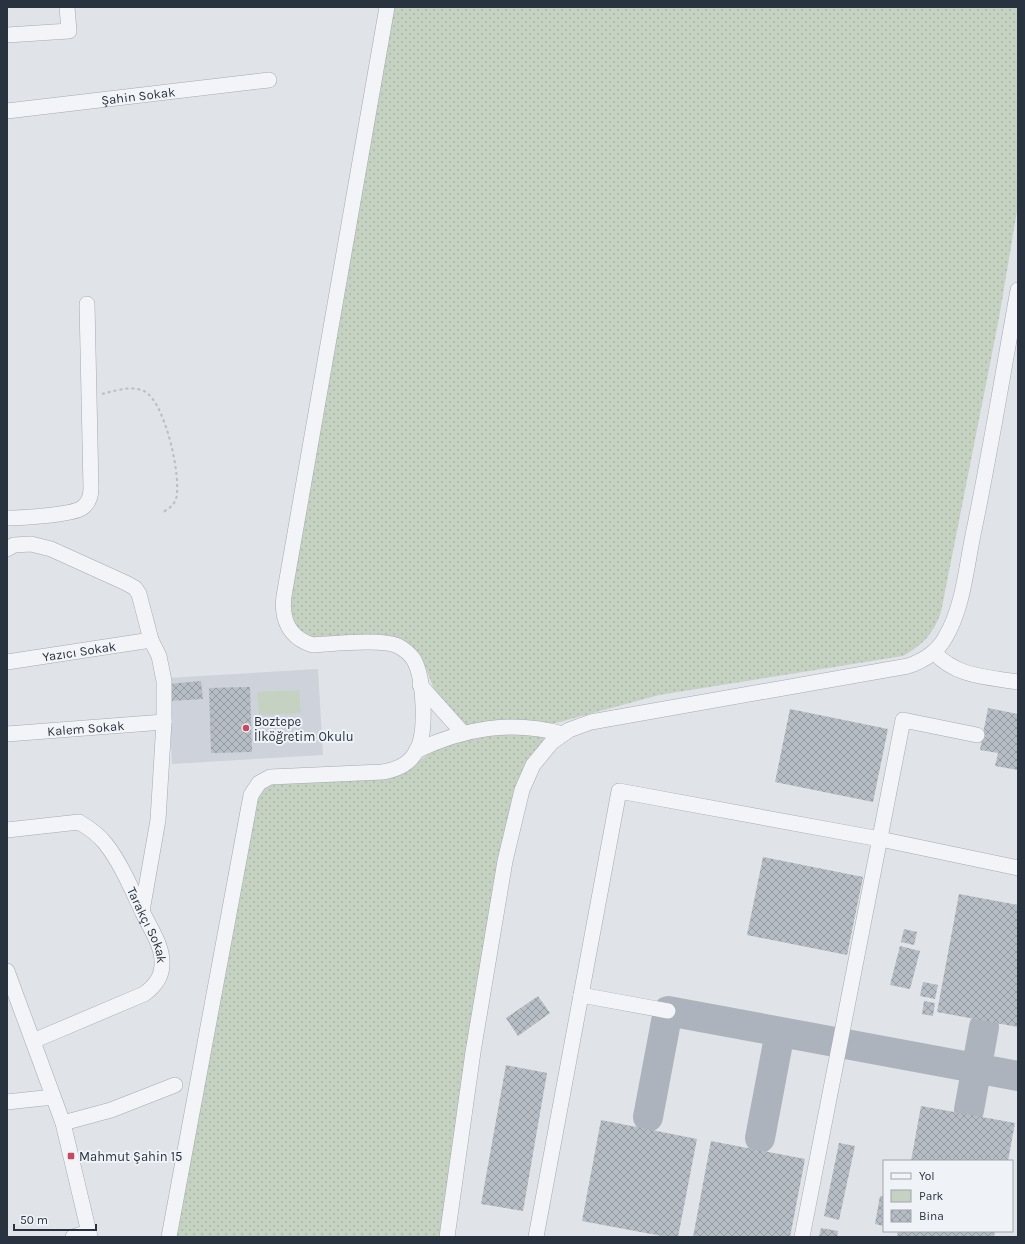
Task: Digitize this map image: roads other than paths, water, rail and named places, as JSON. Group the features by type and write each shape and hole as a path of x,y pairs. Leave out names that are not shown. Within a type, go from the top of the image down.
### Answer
{"street":[{"path":"7,35 69,31 67,7"},
{"path":"169,1237 251,795 259,783 270,777 389,771 407,762 416,751 420,741 422,723 420,685 414,660 399,646 387,642 313,645 302,641 294,635 287,626 283,613 284,596 387,7"},
{"name":"Şahin Sokak","path":"7,112 269,80"},
{"path":"447,1237 473,1052 505,861 526,777 545,749 563,734 591,722 615,716 908,666 924,659 934,652 945,639 959,603 978,514 1018,290"},
{"path":"7,518 23,518 74,511 86,504 89,499 91,488 87,304"},
{"path":"7,549 14,545 31,544 51,549 134,588 139,594 150,640 159,656 164,681 164,722 158,820 142,912"},
{"name":"Yazıcı Sokak","path":"7,662 150,640"},
{"path":"934,652 950,666 966,674 1018,682"},
{"path":"420,685 463,733"},
{"path":"802,1237 903,720 977,735"},
{"name":"Kalem Sokak","path":"7,734 164,722"},
{"path":"416,751 463,733 482,729 515,727 539,728 563,734"},
{"path":"536,1237 620,791 880,839 1018,868"},
{"name":"Tarakçı Sokak","path":"7,830 79,822 98,835 112,852 132,887 142,912 159,946 162,958 162,971 153,987 144,994 33,1041"},
{"path":"7,971 62,1123 90,1234 73,1237"},
{"path":"582,995 668,1011"},
{"path":"62,1123 111,1110 175,1085"},
{"path":"7,1102 53,1097"}],"place":[{"name":"Boztepe İlköğretim Okulu","path":"246,728"},
{"name":"Mahmut Şahin 15","path":"71,1156"}]}
